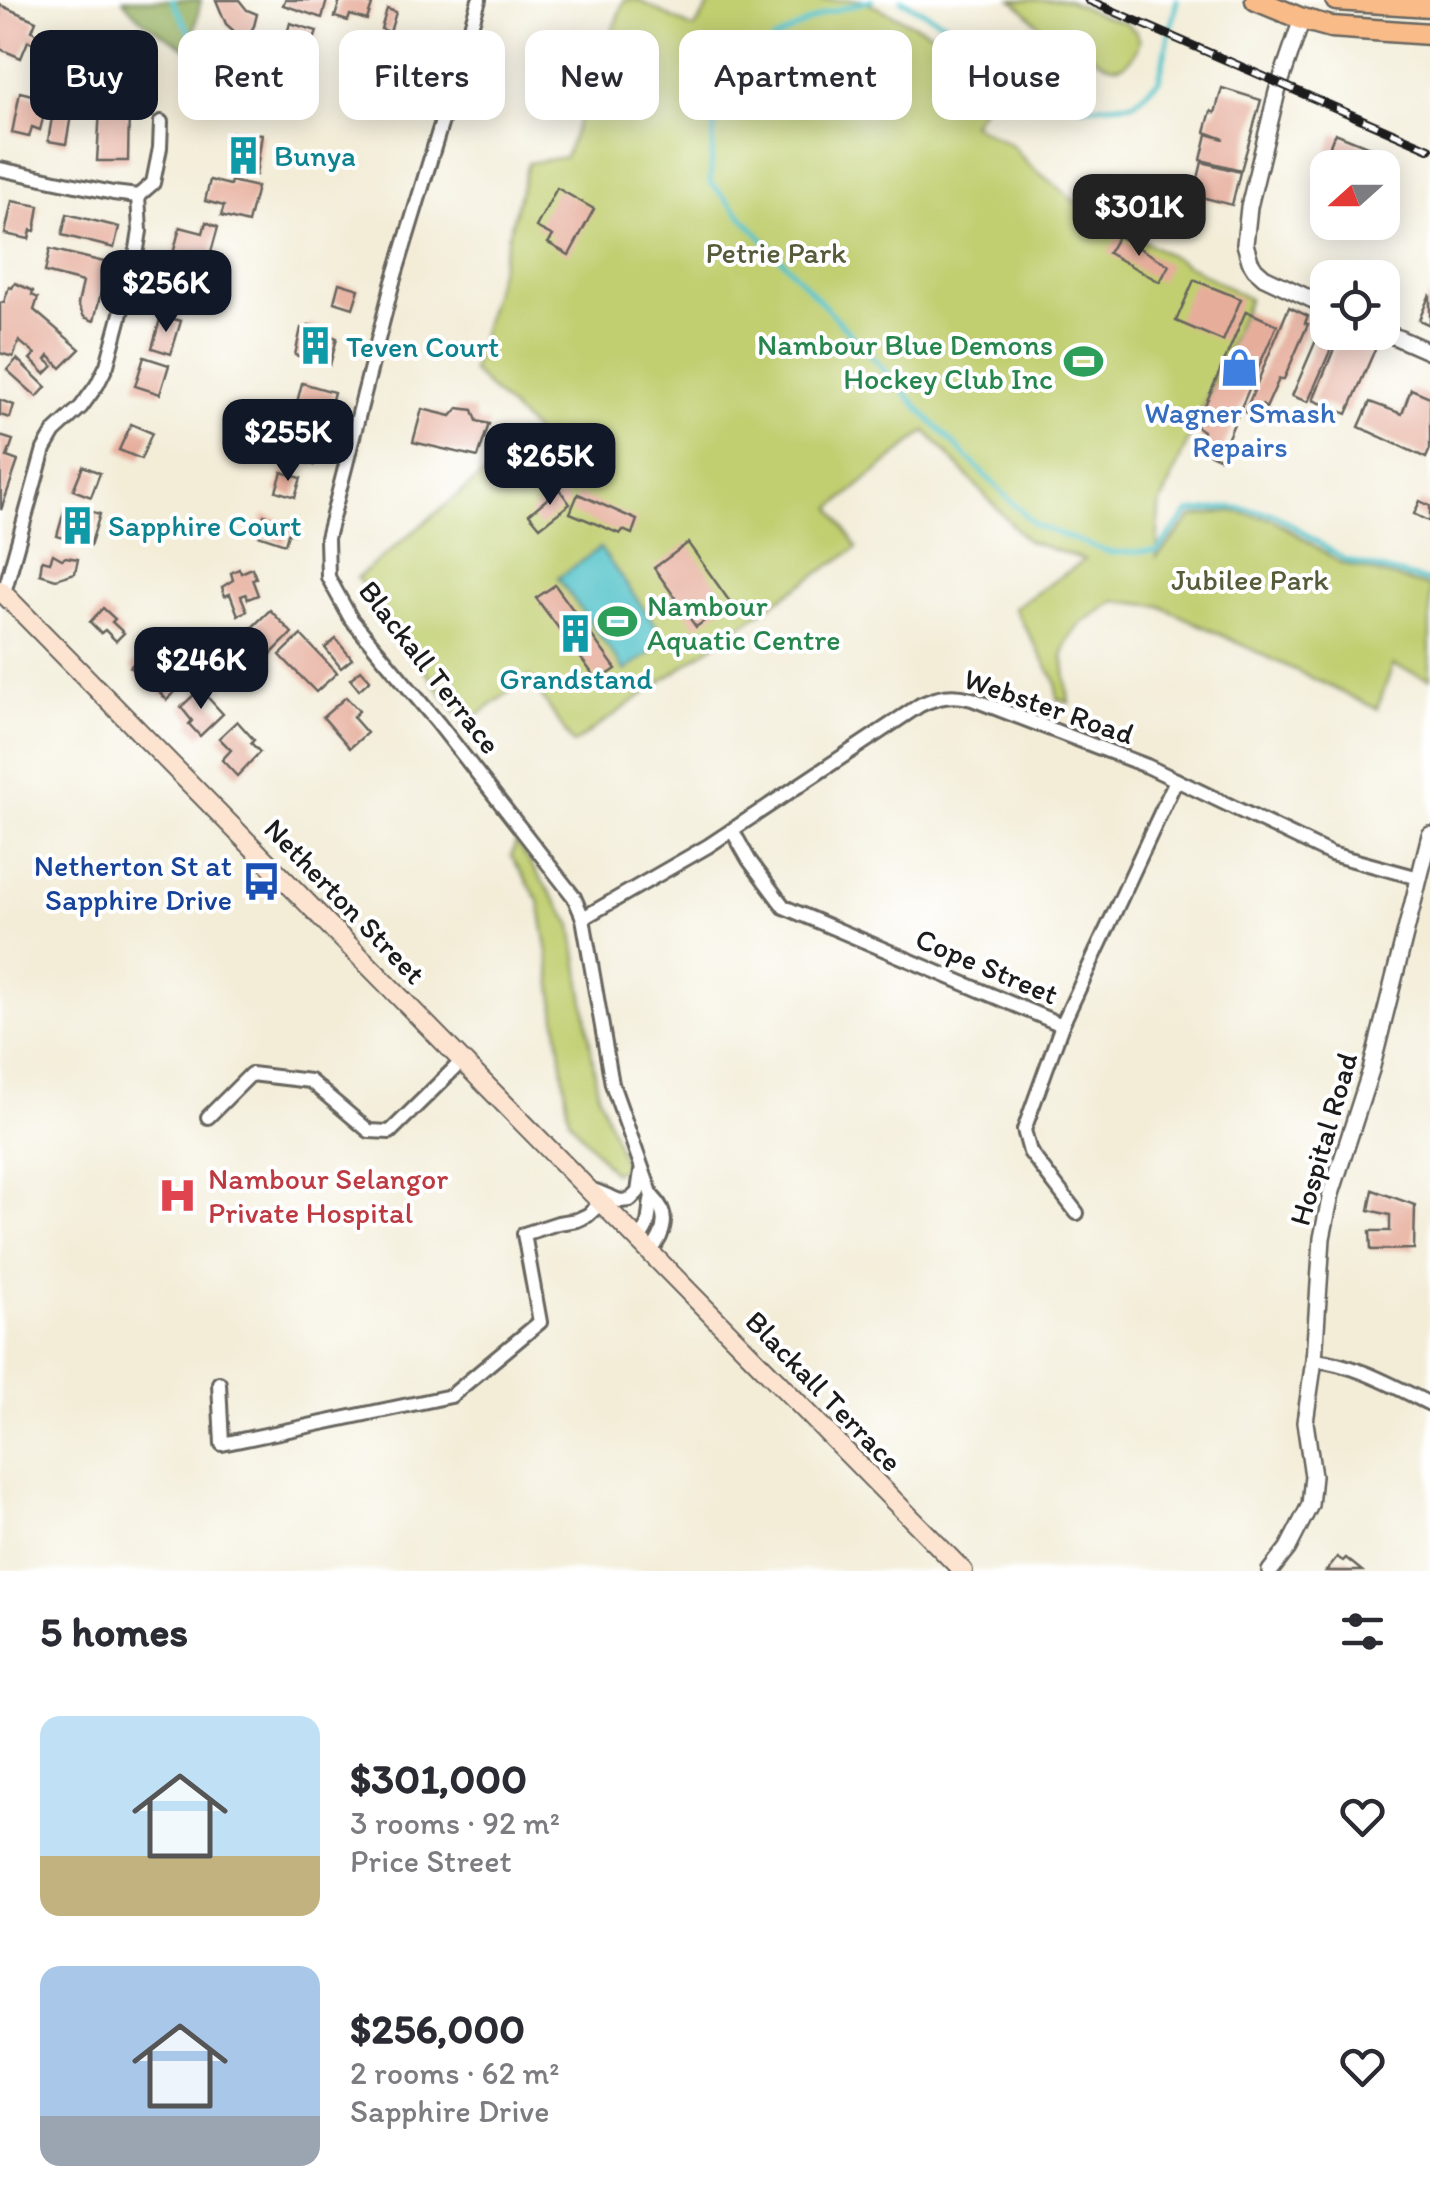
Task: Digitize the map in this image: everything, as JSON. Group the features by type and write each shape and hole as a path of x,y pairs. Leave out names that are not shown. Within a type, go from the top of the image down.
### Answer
{"main road":[{"path":"1256,0 1305,10 1341,28 1430,34"},
{"path":"1336,0 1430,6"},
{"name":"Netherton Street","path":"2,591 644,1246"},
{"name":"Blackall Terrace","path":"644,1246 963,1571"}],"street":[{"name":"Blackall Terrace","path":"479,0 383,321 326,538 328,577 352,620 574,897 583,918 609,1070 652,1196 644,1246"},
{"path":"1305,10 1277,92 1249,207 1245,244 1250,260 1264,277 1310,299"},
{"path":"138,196 152,183 161,122"},
{"path":"0,168 138,196"},
{"path":"2,591 44,449 54,432 98,385 107,366 135,261 140,231 138,196"},
{"path":"1400,339 1430,352"},
{"name":"Webster Road","path":"583,918 732,830 920,705 944,696 972,700 1084,741 1331,854 1420,878"},
{"name":"Cope Street","path":"732,830 784,907 1062,1025 1176,780"},
{"name":"Hospital Road","path":"1270,1571 1288,1548 1310,1505 1313,1476 1305,1422 1314,1360 1322,1238 1331,1194 1371,1070 1430,834"},
{"path":"1062,1025 1024,1130 1030,1152 1077,1213"},
{"path":"208,1117 251,1074 310,1082 369,1131 390,1132 462,1061"},
{"path":"584,1186 626,1202 638,1192 641,1170"},
{"path":"219,1383 222,1444 451,1396 540,1322 524,1234 577,1220 601,1203"},
{"path":"1314,1360 1366,1374 1430,1404"}],"green space":[{"path":"123,0 201,0 195,30 178,30 178,44"},
{"name":"Petrie Park","path":"624,0 638,0 694,29 713,0 862,0 932,33 932,120 974,120 972,124 1012,145 1027,163 1084,208 1249,299 1159,508 1157,557 1192,517 1231,511 1273,519 1341,563 1430,587 1430,679 1393,665 1377,709 1160,606 1115,601 1079,625 1068,640 1063,654 1069,703 1057,699 1056,682 1014,608 1085,560 1027,541 926,431 832,508 857,548 573,744 529,677 465,725 357,578 535,432 472,371 528,163 565,157 579,120 659,120 659,30 613,30"},
{"path":"1012,0 1068,0 1126,23 1140,41 1129,61 1113,66 1096,58 1096,30 1044,30"},
{"path":"516,842 572,925 598,1093 624,1163 613,1173 569,1119 539,901 511,856"}],"water":[{"path":"600,548 667,641 625,671 558,578"}],"building":[{"path":"216,0 239,0 257,14 252,30 233,30"},
{"path":"285,0 327,0 322,18 283,5"},
{"path":"340,0 362,0 372,5 367,20 350,15 348,21 335,17"},
{"path":"0,5 36,21 21,58 0,49"},
{"path":"387,9 396,12 391,30 381,29"},
{"path":"290,23 314,30 288,30"},
{"path":"1222,88 1261,100 1241,170 1201,160 1207,134 1224,139 1205,132"},
{"path":"20,92 30,94 30,120 43,120 40,130 32,127 29,137 12,133"},
{"path":"52,120 70,120 66,144 48,141"},
{"path":"99,120 129,120 128,161 97,161"},
{"name":"Bunya","path":"232,132 262,134 256,175 226,176"},
{"path":"1335,133 1377,150 1328,150"},
{"path":"1202,162 1240,172 1232,205 1194,195"},
{"path":"210,180 257,187 248,223 221,216 224,206 205,201"},
{"path":"557,188 594,209 569,255 548,243 553,236 536,227"},
{"path":"12,201 39,206 35,231 31,230 29,239 5,234"},
{"path":"67,214 119,227 114,248 62,235"},
{"path":"206,222 218,227 208,263 173,254 180,227 203,233"},
{"path":"1118,236 1169,265 1160,282 1108,253"},
{"path":"50,249 108,263 94,321 84,317 78,304 83,282 45,272"},
{"path":"180,268 202,275 187,308 164,300 169,285 174,287"},
{"path":"1194,280 1241,299 1223,341 1176,321"},
{"path":"15,283 33,291 32,295 38,298 34,310 80,349 61,368 49,356 46,360 53,366 45,374 30,359 35,354 19,341 13,357 0,353 0,303"},
{"path":"339,283 359,289 353,308 334,302"},
{"path":"1430,294 1430,325 1419,320"},
{"path":"1289,307 1308,316 1308,324 1284,379 1279,379 1266,408 1262,405 1257,417 1245,412"},
{"name":"Wagner Smash Repairs","path":"1246,311 1277,325 1219,458 1198,448 1203,431 1196,426"},
{"path":"161,316 181,321 171,354 152,348"},
{"name":"Teven Court","path":"309,325 330,330 328,335 337,338 330,365 295,355 301,328 307,330"},
{"path":"1312,350 1330,350 1308,402 1292,396"},
{"path":"1334,350 1375,350 1347,414 1313,400"},
{"path":"144,357 169,365 160,394 135,386"},
{"path":"17,359 46,387 37,397 7,370"},
{"path":"302,383 334,392 326,422 294,414"},
{"path":"1411,389 1430,397 1430,449 1426,458 1359,427 1370,402 1402,414"},
{"path":"0,400 14,405 10,418 0,415"},
{"path":"458,408 473,410 477,421 489,424 478,457 413,442 422,409 451,416"},
{"path":"131,424 152,433 141,459 119,450"},
{"path":"294,428 315,435 315,447 319,449 314,465 285,457"},
{"path":"0,436 13,440 7,457 18,461 1,510"},
{"path":"83,466 100,473 91,497 73,490"},
{"path":"282,472 301,478 295,497 276,491"},
{"path":"559,489 570,504 540,527 529,514"},
{"path":"578,494 637,520 632,534 623,530 620,534 570,513"},
{"path":"1420,501 1430,506 1430,522 1414,514"},
{"name":"Sapphire Court","path":"66,504 100,514 90,546 57,536"},
{"path":"264,515 296,525 285,544 258,535"},
{"path":"688,543 730,602 696,627 654,568"},
{"path":"53,554 62,559 78,559 75,573 56,579 40,574 42,560 50,562"},
{"path":"252,568 258,595 248,599 246,594 241,596 247,611 238,615 230,594 225,596 222,587 233,580 231,573"},
{"name":"Grandstand","path":"555,585 616,669 598,681 536,598"},
{"path":"103,608 124,633 116,641 90,622"},
{"path":"270,610 292,633 271,654 261,645 254,652 241,638"},
{"path":"301,635 337,673 316,692 280,655"},
{"path":"336,639 352,659 341,668 325,648"},
{"path":"146,651 153,658 157,654 173,670 168,674 180,687 167,700 130,667"},
{"path":"361,670 370,680 359,690 350,679"},
{"path":"200,689 223,714 200,736 181,707"},
{"path":"346,697 359,711 353,717 367,733 350,748 323,717"},
{"path":"237,721 260,752 237,776 222,760 231,750 219,738"},
{"path":"1373,1190 1415,1205 1414,1249 1371,1250 1370,1231 1390,1231 1390,1215 1369,1210"},
{"path":"1337,1557 1343,1561 1346,1558 1362,1571 1326,1571"}],"waterway":[{"path":"172,0 188,30"},
{"path":"872,0 825,13 774,40 758,65 723,89 714,130 710,182 932,422 1035,525 1111,553 1157,551 1189,512 1232,507 1275,514 1345,560 1430,582"},
{"path":"901,0 970,36 1083,107 1134,103 1159,80 1177,0"}],"railway":[{"path":"1088,0 1430,149"}],"place":[{"name":"Bunya","path":"244,155"},
{"name":"Teven Court","path":"316,346"},
{"name":"Nambour Blue Demons Hockey Club Inc","path":"1083,361"},
{"name":"Wagner Smash Repairs","path":"1240,368"},
{"name":"Sapphire Court","path":"78,525"},
{"name":"Nambour Aquatic Centre","path":"617,622"},
{"name":"Grandstand","path":"576,634"},
{"name":"Netherton St at Sapphire Drive","path":"262,882"},
{"name":"Nambour Selangor Private Hospital","path":"178,1195"}],"park label":[{"name":"Jubilee Park","path":"1250,579"}]}
